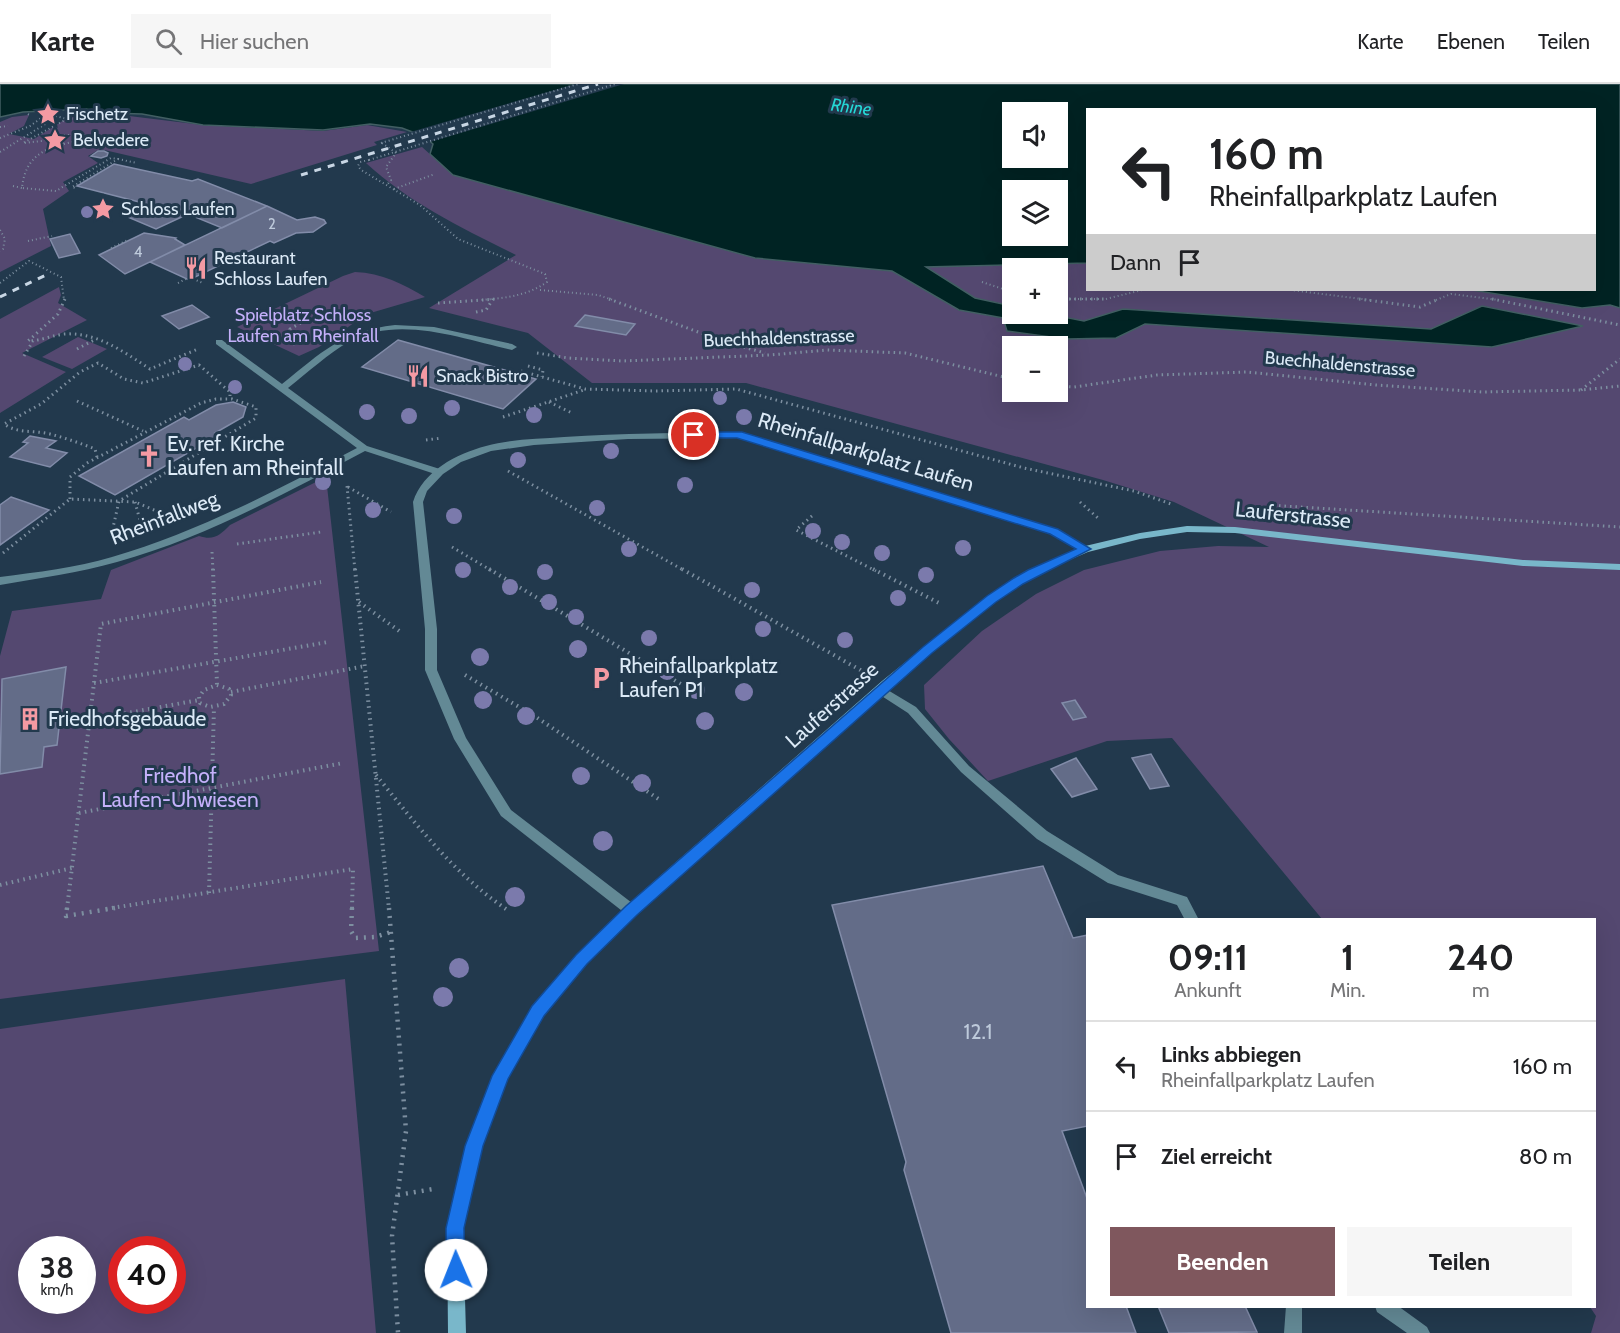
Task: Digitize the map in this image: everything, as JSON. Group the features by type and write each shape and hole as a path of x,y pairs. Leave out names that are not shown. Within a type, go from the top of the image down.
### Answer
{"street":[{"path":"282,388 316,361 356,336 385,328 409,326 512,347"},
{"path":"219,342 364,448 439,472"},
{"name":"Rheinfallparkplatz Laufen","path":"631,910 506,813 460,739 431,670 431,629 418,502 422,490 439,472 489,448 534,442 628,436 738,435 1054,531 1085,549"},
{"name":"Rheinfallweg","path":"0,582 129,555 199,528 296,484 364,448"},
{"name":"Lauferstrasse","path":"457,1333 455,1228 474,1146 501,1076 538,1011 582,959 631,910 884,687 991,599 1033,572 1085,549 1140,536 1187,529 1235,530 1523,563 1620,567"},
{"path":"884,687 912,710 965,769 1042,835 1113,879 1182,902 1191,918"},
{"path":"1293,1333 1294,1308"},
{"path":"1386,1308 1421,1333"}],"path":[{"path":"387,185 391,180 386,167 396,153 381,143 578,84"},
{"path":"539,290 547,282 544,274 458,239 420,206 358,166 360,162 369,159 615,84"},
{"path":"1,151 47,123 48,114"},
{"path":"0,138 30,126 48,114 67,119 99,119"},
{"path":"22,188 27,165 49,150 93,137 93,135 61,135 47,137 42,141 23,143 67,119"},
{"path":"0,127 8,126"},
{"path":"55,140 65,144"},
{"path":"13,186 40,191 56,191 111,158 138,163"},
{"path":"75,188 72,187 118,159"},
{"path":"394,190 435,174"},
{"path":"0,230 5,239 3,249 0,251"},
{"path":"28,241 52,236"},
{"path":"111,248 128,240"},
{"path":"0,283 29,261 61,277 67,291 62,311 28,341 63,334 86,333 113,346 150,369 204,347"},
{"path":"178,283 186,279"},
{"path":"193,279 202,283"},
{"path":"982,282 1002,289"},
{"path":"432,303 517,296 539,290 598,296 725,342 770,355"},
{"path":"1068,299 1106,299 1138,291"},
{"path":"1298,291 1420,307 1451,294 1482,297 1620,325"},
{"path":"297,352 290,329 311,316"},
{"path":"77,349 96,338"},
{"path":"24,356 33,341"},
{"name":"Buechhaldenstrasse","path":"544,355 622,361 770,355 827,350 905,353 1002,377"},
{"path":"1581,390 1620,359"},
{"path":"97,457 95,449 79,443 48,433 10,429 4,424 33,409 59,387 98,363 104,364 121,380 135,383 150,383 199,365 223,385 230,396"},
{"path":"542,377 543,370"},
{"path":"520,371 585,389 656,391 736,388 1024,468 1134,491 1178,506"},
{"name":"Buechhaldenstrasse","path":"1068,387 1157,375 1247,372 1376,385 1471,391 1581,390 1620,386"},
{"path":"70,499 70,477 97,457 192,406 209,399 230,396 256,407 256,418 119,501 111,538"},
{"path":"77,401 144,431"},
{"path":"475,453 884,687"},
{"path":"345,458 392,932 406,1131 392,1236 398,1333"},
{"path":"347,487 704,698"},
{"path":"0,555 70,499 135,502 218,537 212,547 217,686"},
{"path":"135,502 142,529"},
{"path":"1080,502 1100,519"},
{"path":"1267,505 1314,506 1478,520 1620,527"},
{"path":"812,516 796,530 941,604"},
{"path":"234,544 321,532"},
{"path":"321,582 101,624 66,916 353,869 351,931 355,938 375,937 392,932"},
{"path":"358,601 431,654 536,717 660,800"},
{"path":"94,683 328,642"},
{"path":"231,692 365,666"},
{"path":"199,700 204,690 217,686 226,687 231,692"},
{"path":"199,700 206,706 214,707 227,701 231,692"},
{"path":"89,720 199,700"},
{"path":"209,893 214,707"},
{"path":"79,813 343,763"},
{"path":"376,774 431,841 481,894 506,909"},
{"path":"0,885 72,868"}],"green space":[{"path":"80,110 203,125 323,131 367,125 407,132 374,142 377,145 251,184 100,149 88,156 98,163 63,182 69,191 43,209 51,246 0,272 0,122 12,117 29,115 24,126 9,134 34,139"},
{"path":"422,147 453,175 755,258 892,271 959,310 1002,318 1002,324 1005,324 1007,331 1044,336 1002,336 1002,402 1068,402 1068,339 1116,338 1145,324 1492,347 1581,326 1482,306 1431,329 1123,309 1084,321 1068,318 1068,263 1086,263 1086,291 1478,291 1582,308 1610,305 1620,308 1620,1333 1591,1333 1596,1316 1591,1308 1596,1308 1596,918 1321,918 1172,738 1107,741 988,781 925,709 924,685 982,631 1036,594 1084,570 1160,551 1218,546 1269,547 1174,502 1103,480 746,383 592,383 528,333 429,308 516,255 457,225 400,191 366,163"},
{"path":"1002,265 1002,304 975,298 925,266"},
{"name":"Spielplatz Schloss Laufen am Rheinfall","path":"355,272 374,274 392,280 425,297 367,314 319,347 299,356 237,327 343,276"},
{"path":"59,287 61,295 58,303 87,320 22,353 66,372 0,413 0,319"},
{"path":"78,337 107,349 72,369 42,357"},
{"name":"Friedhof Laufen-Uhwiesen","path":"326,477 379,951 0,999 0,656 12,611 101,599 111,570 199,536 209,538 216,536 230,525"},
{"path":"345,979 376,1333 0,1333 0,1029"}],"water":[{"name":"Rhine","path":"0,84 1620,84 1620,308 1610,305 1582,308 1478,291 1596,291 1596,108 1086,108 1086,263 1068,263 1068,258 1002,258 1002,265 926,267 975,298 1002,304 1002,318 959,310 892,271 755,258 453,175 430,154 433,144 423,136 402,128 370,124 323,130 203,125 142,114 110,113 86,109 23,112 0,117"},
{"path":"1482,306 1583,326 1492,347 1145,324 1116,338 1068,339 1068,336 1044,336 1007,331 1005,324 1068,324 1068,318 1084,321 1123,309 1431,329"}],"pier":[{"path":"575,84 624,84 427,143 407,133"}],"building":[{"path":"98,151 108,153 107,156 101,158 91,156"},
{"path":"114,164 192,181 198,179 267,206 222,228 188,214 156,229 123,215 147,204 77,186"},
{"path":"267,206 297,220 315,217 326,223 313,232 296,233 274,243 270,241 189,280 150,262"},
{"path":"144,233 176,238 185,245 125,274 99,255"},
{"path":"70,234 80,253 59,258 50,239"},
{"path":"192,305 209,317 179,329 162,316"},
{"path":"585,315 635,324 626,335 575,326"},
{"path":"398,340 536,379 503,409 362,367"},
{"name":"Ev. ref. Kirche Laufen am Rheinfall","path":"233,402 246,407 243,417 215,433 219,435 115,495 79,476 184,417 189,420 216,405"},
{"path":"30,436 56,441 46,448 67,453 50,467 10,457 28,443 23,442"},
{"path":"11,497 49,510 0,545 0,505"},
{"name":"Friedhofsgebäude","path":"66,667 57,745 44,747 42,767 0,774 2,679"},
{"path":"1075,700 1086,717 1073,720 1062,703"},
{"path":"1151,754 1169,786 1150,789 1132,758"},
{"path":"1076,758 1097,789 1072,797 1051,769"},
{"path":"1043,866 1073,938 1086,935 1086,1126 1062,1131 1086,1196 1086,1308 1127,1308 1136,1333 951,1333 904,1170 906,1162 832,905"},
{"path":"1159,1308 1246,1308 1257,1332 1169,1333"}],"railway":[{"path":"301,175 598,84"},
{"path":"0,297 46,275"}],"place":[{"name":"Fischetz","path":"48,114"},
{"name":"Belvedere","path":"55,140"},
{"name":"Schloss Laufen","path":"103,209"},
{"name":"Restaurant Schloss Laufen","path":"196,268"},
{"name":"Snack Bistro","path":"418,376"},
{"name":"Ev. ref. Kirche Laufen am Rheinfall","path":"149,456"},
{"name":"Rheinfallparkplatz Laufen P1","path":"601,678"},
{"name":"Friedhofsgebäude","path":"30,719"}],"route":[{"path":"456,1270 455,1228 474,1146 501,1076 538,1011 582,959 631,910 886,684 991,599 1033,572 1085,549 1054,531 738,435 694,435"}]}
